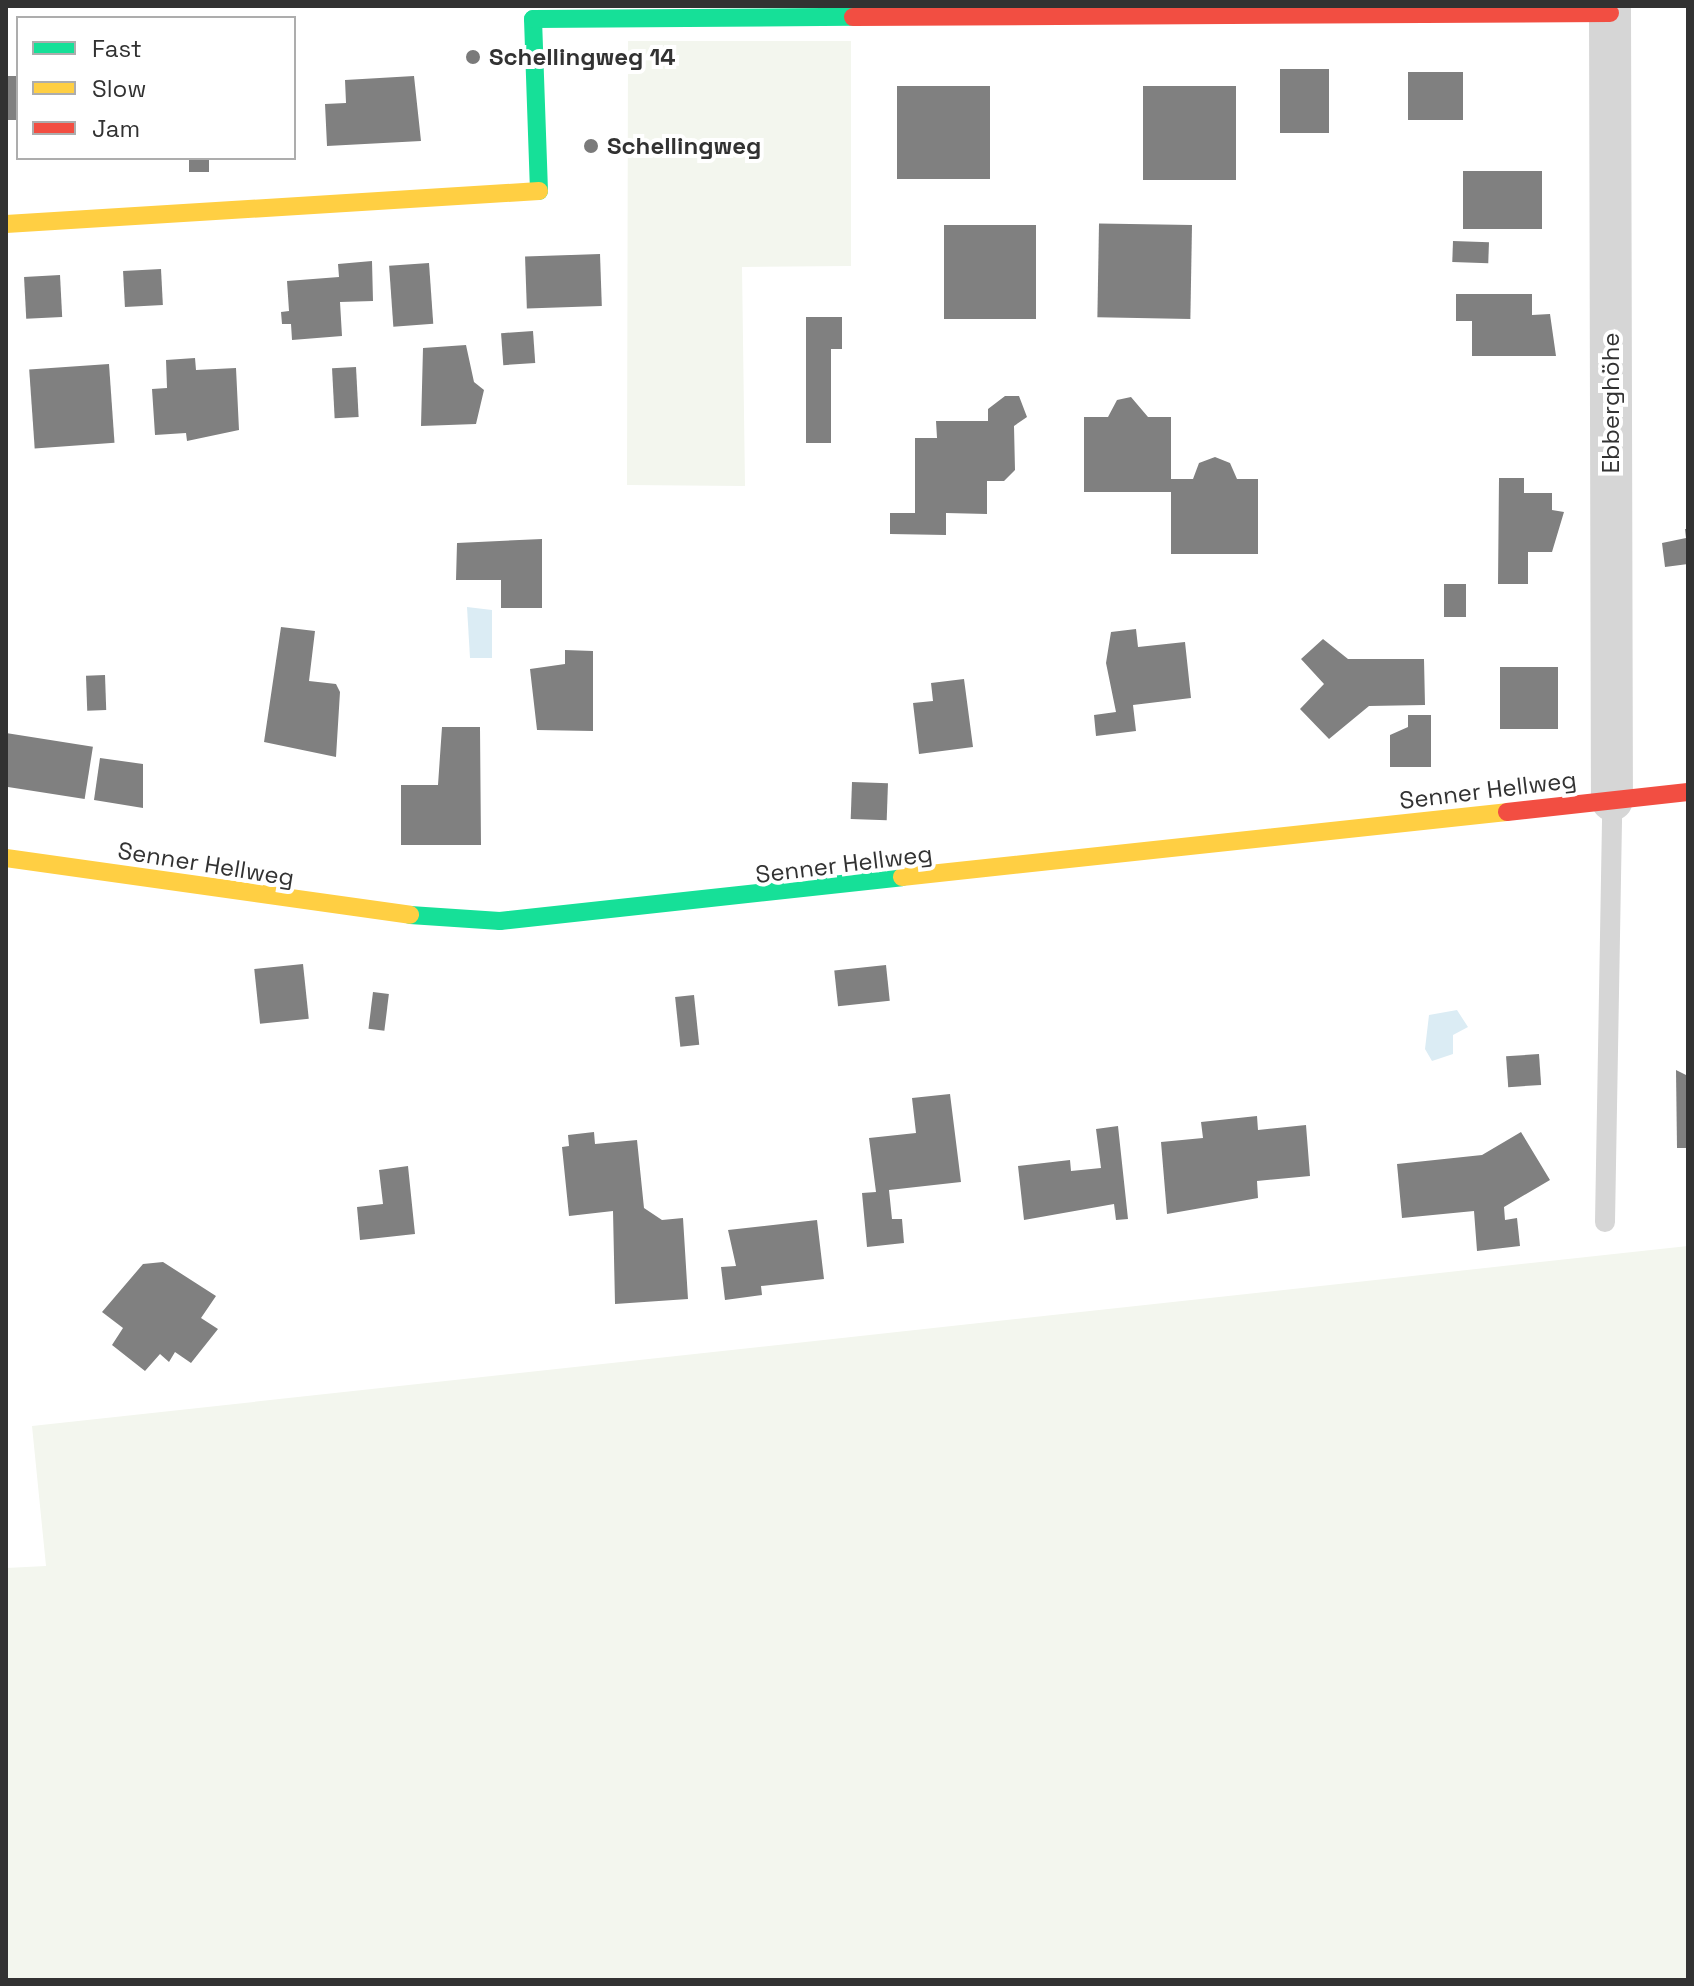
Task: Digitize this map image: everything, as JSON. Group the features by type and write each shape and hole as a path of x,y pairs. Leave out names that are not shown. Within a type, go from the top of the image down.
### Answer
{"street":[{"path":"6,224 539,196 533,19 1610,9"},
{"name":"Ebberghöhe","path":"1610,9 1612,800"},
{"name":"Senner Hellweg","path":"6,858 346,911 500,921 1688,792"}],"lane":[{"path":"1605,1222 1612,800"}],"shaded area":[{"path":"628,41 851,41 851,266 742,267 745,486 627,485"},
{"path":"467,607 492,610 492,658 470,658"},
{"path":"1457,1010 1468,1027 1453,1035 1453,1054 1432,1061 1425,1049 1429,1015"},
{"path":"1688,1246 1688,1980 6,1980 6,1568 46,1566 32,1426"}],"building":[{"path":"1280,69 1329,69 1329,133 1280,133"},
{"path":"1408,72 1463,72 1463,120 1408,120"},
{"path":"6,76 16,76 16,120 6,120"},
{"path":"414,76 421,141 327,146 325,104 346,103 345,80"},
{"path":"897,86 990,86 990,179 897,179"},
{"path":"1143,86 1236,86 1236,180 1143,180"},
{"path":"189,160 209,160 209,172 189,172"},
{"path":"1463,171 1542,171 1542,229 1463,229"},
{"path":"1099,223 1192,225 1190,319 1097,317"},
{"path":"944,225 1036,225 1036,319 944,319"},
{"path":"1453,241 1489,242 1488,263 1452,262"},
{"path":"600,254 602,306 527,309 525,257"},
{"path":"372,261 373,301 340,302 342,336 292,340 291,324 282,324 281,312 289,311 287,281 339,277 338,264"},
{"path":"429,263 433,324 393,327 389,266"},
{"path":"161,269 163,305 125,307 123,271"},
{"path":"60,275 62,317 26,319 24,277"},
{"path":"1456,294 1532,294 1532,315 1550,314 1556,356 1472,356 1472,321 1456,321"},
{"path":"806,317 842,317 842,349 831,349 831,443 806,443"},
{"path":"533,331 535,363 503,365 501,333"},
{"path":"466,345 474,382 484,390 476,424 421,426 423,348"},
{"path":"195,358 196,370 236,368 239,430 187,441 186,433 155,435 152,389 167,388 166,360"},
{"path":"109,364 115,443 35,448 29,370"},
{"path":"356,367 359,417 335,418 332,368"},
{"path":"1005,396 1019,396 1027,417 1014,426 1015,470 1004,481 987,481 987,514 946,513 946,535 890,534 890,513 915,513 915,438 937,438 936,421 988,421 988,409"},
{"path":"1131,397 1148,417 1171,417 1171,479 1193,479 1199,463 1215,457 1230,463 1237,479 1258,479 1258,554 1171,554 1171,492 1084,492 1084,417 1108,417 1117,400"},
{"path":"1499,478 1524,478 1524,493 1552,493 1552,510 1564,512 1552,552 1528,552 1528,584 1498,584"},
{"path":"1685,529 1688,529 1688,564 1665,567 1662,543 1686,538"},
{"path":"542,539 542,608 501,608 501,580 456,580 457,543"},
{"path":"1444,584 1466,584 1466,617 1444,617"},
{"path":"281,627 315,631 309,681 336,684 340,692 336,757 264,742"},
{"path":"1136,629 1138,647 1185,642 1191,698 1133,705 1136,731 1096,736 1094,715 1116,712 1106,663 1111,632"},
{"path":"1323,639 1348,659 1424,659 1425,705 1369,706 1329,739 1300,709 1324,684 1301,659"},
{"path":"565,650 593,651 593,731 537,730 530,669 565,664"},
{"path":"1500,667 1558,667 1558,729 1500,729"},
{"path":"105,675 106,710 87,711 86,676"},
{"path":"964,679 973,747 919,754 913,703 933,701 931,683"},
{"path":"1408,715 1431,715 1431,767 1390,767 1390,735 1408,727"},
{"path":"442,727 480,727 481,845 401,845 401,785 438,785"},
{"path":"6,733 93,747 85,799 6,787"},
{"path":"100,758 143,764 143,808 94,800"},
{"path":"852,782 888,783 887,820 851,819"},
{"path":"303,964 309,1019 260,1024 254,969"},
{"path":"886,965 890,1001 838,1006 834,970"},
{"path":"373,992 389,994 384,1031 368,1029"},
{"path":"694,995 699,1045 680,1047 675,997"},
{"path":"1539,1054 1541,1085 1508,1087 1506,1056"},
{"path":"1676,1070 1688,1076 1688,1148 1677,1148"},
{"path":"950,1094 961,1182 889,1190 892,1219 902,1219 904,1243 867,1247 862,1193 876,1192 869,1138 916,1133 912,1098"},
{"path":"1257,1116 1258,1130 1306,1125 1310,1176 1257,1181 1258,1198 1167,1214 1161,1142 1203,1138 1201,1122"},
{"path":"1118,1126 1128,1219 1116,1220 1114,1204 1024,1220 1018,1166 1070,1160 1071,1171 1101,1168 1096,1129"},
{"path":"594,1132 595,1144 637,1140 644,1208 662,1220 683,1218 688,1299 615,1304 613,1211 569,1216 562,1147 569,1146 568,1135"},
{"path":"1521,1132 1550,1180 1504,1207 1505,1220 1517,1218 1520,1246 1477,1251 1474,1211 1402,1218 1397,1164 1482,1155"},
{"path":"408,1166 415,1234 360,1240 357,1207 383,1204 379,1170"},
{"path":"817,1220 824,1279 761,1286 762,1295 725,1300 721,1267 736,1266 728,1230"},
{"path":"163,1262 216,1296 201,1318 218,1329 191,1363 175,1352 169,1362 160,1354 145,1371 112,1345 123,1328 102,1312 143,1264"}],"traffic: fast":[{"path":"539,191 533,19 853,17"},
{"path":"410,915 500,921 902,877"}],"traffic: slow":[{"path":"6,224 539,191"},
{"path":"902,877 1507,812"},
{"path":"6,858 410,915"}],"traffic: jam":[{"path":"853,17 1610,13"},
{"path":"1507,812 1688,792"}],"place":[{"name":"Schellingweg 14","path":"473,57"},
{"name":"Schellingweg","path":"591,146"}]}
